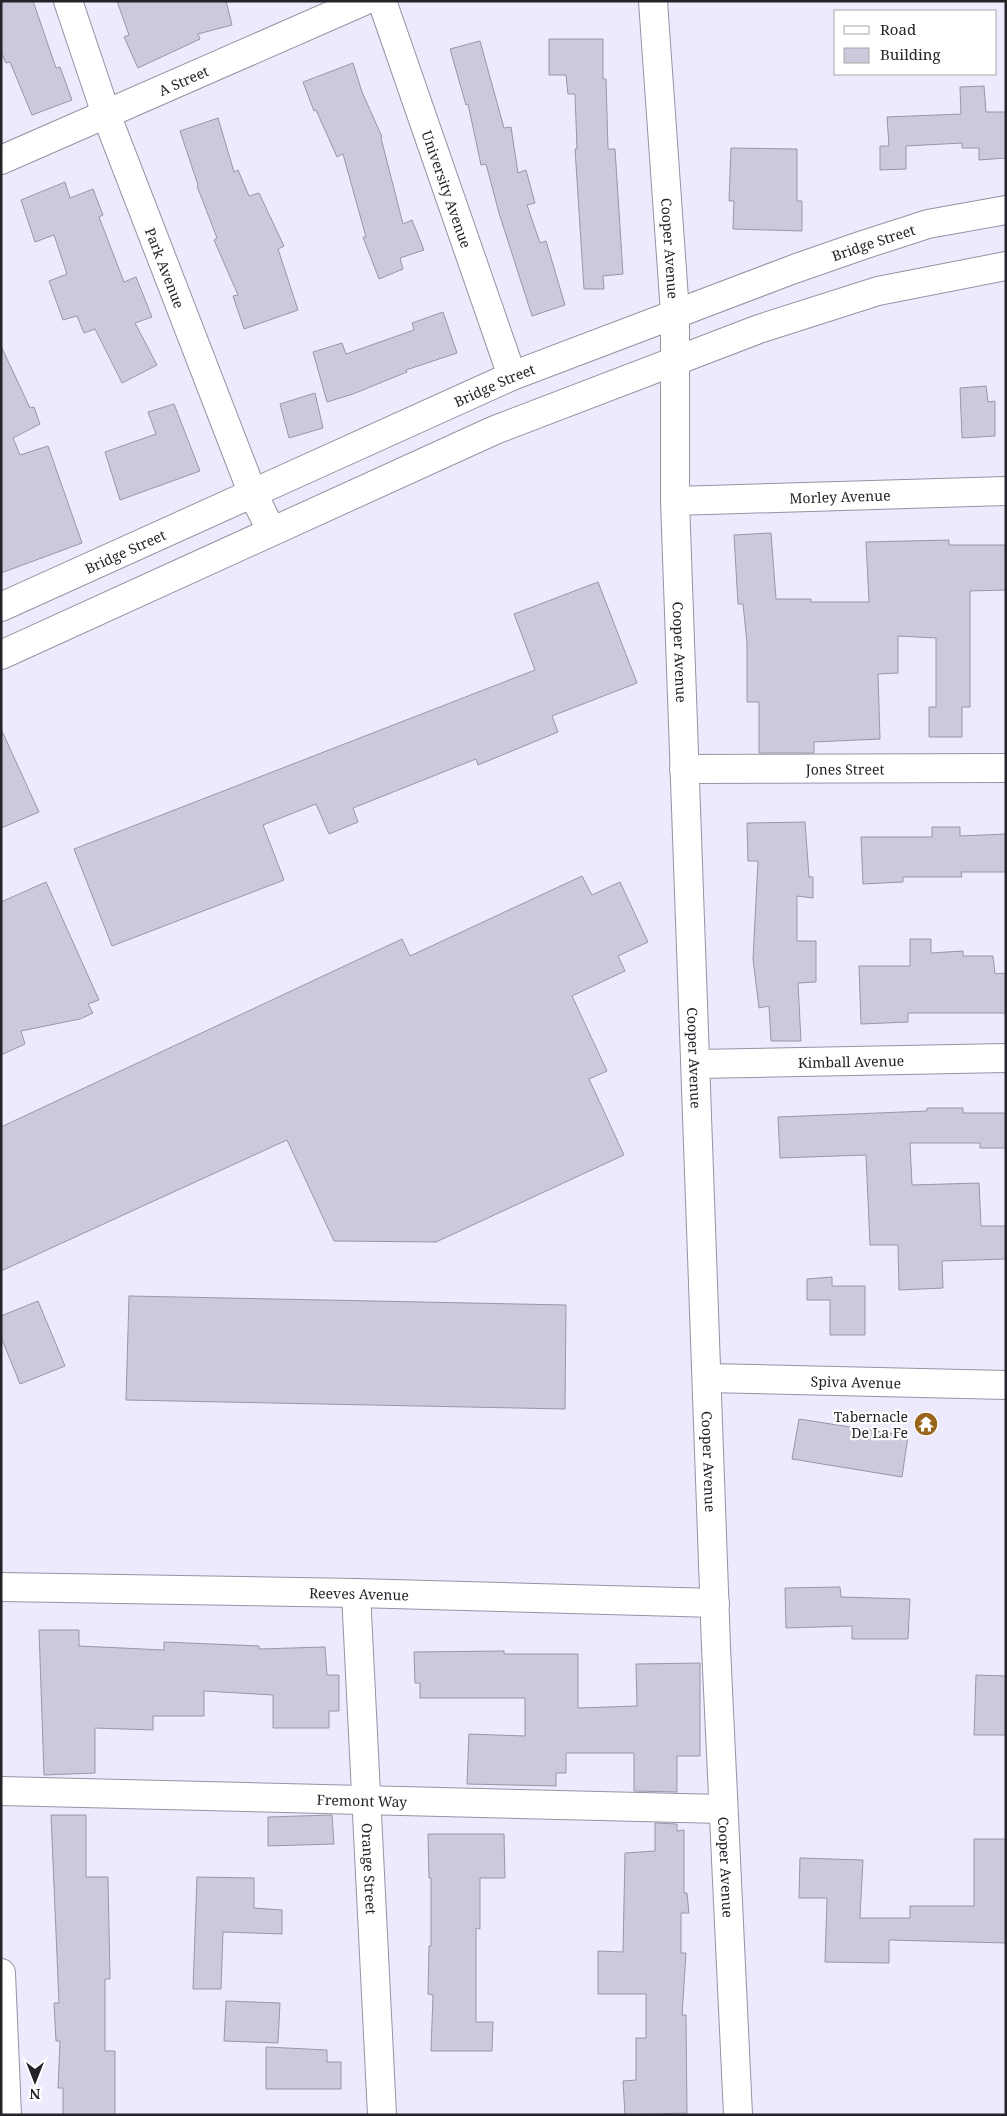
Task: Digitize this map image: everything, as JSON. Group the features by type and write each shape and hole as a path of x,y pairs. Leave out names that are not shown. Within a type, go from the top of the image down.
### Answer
{"street":[{"name":"Park Avenue","path":"68,1 106,114 252,492 271,530"},
{"name":"A Street","path":"1,160 364,1"},
{"name":"University Avenue","path":"382,1 512,376"},
{"name":"Cooper Avenue","path":"653,1 674,313 674,502 722,1809 738,2115"},
{"name":"Bridge Street","path":"1,607 512,376 794,269 928,224 1006,210"},
{"path":"1,655 271,530 495,430 759,329 878,291 1006,266"},
{"name":"Morley Avenue","path":"674,502 1006,492"},
{"name":"Jones Street","path":"684,769 1006,768"},
{"name":"Kimball Avenue","path":"696,1064 1006,1058"},
{"name":"Spiva Avenue","path":"707,1378 1006,1385"},
{"name":"Reeves Avenue","path":"1,1587 356,1593 715,1603"},
{"name":"Orange Street","path":"356,1593 382,2115"},
{"name":"Fremont Way","path":"1,1791 722,1809"},
{"path":"1,1974 7,2115"}],"building":[{"path":"1,1 33,1 56,68 60,67 72,100 32,115 10,62 6,63 1,52"},
{"path":"117,1 226,1 232,25 198,34 200,39 138,68 124,37 129,35"},
{"path":"549,39 603,39 603,79 606,79 608,149 615,149 623,274 603,276 604,289 584,289 575,149 577,149 575,94 568,94 566,75 549,75"},
{"path":"480,41 504,128 511,127 518,173 526,170 535,203 527,205 540,243 546,241 565,305 532,316 499,213 486,164 481,165 468,104 466,105 450,49"},
{"path":"353,63 362,92 382,137 403,224 412,220 424,250 400,258 403,269 379,279 363,237 366,237 343,154 337,157 316,110 314,111 303,82"},
{"path":"984,86 986,112 1006,112 1006,158 979,160 979,148 962,148 962,143 906,146 906,169 880,170 880,146 889,146 887,117 961,114 960,87"},
{"path":"218,118 234,172 238,170 249,196 259,193 284,246 278,249 298,310 244,329 233,296 238,295 214,240 217,238 197,186 180,131"},
{"path":"731,148 797,149 797,201 802,201 802,231 733,229 734,201 729,201"},
{"path":"65,182 70,198 93,189 103,215 99,217 124,282 136,277 152,317 135,323 157,365 122,383 95,329 84,333 77,316 63,320 49,281 67,274 54,235 35,242 21,200"},
{"path":"443,312 457,353 406,370 407,372 353,394 327,402 313,352 342,343 346,354 414,330 412,323"},
{"path":"1,346 30,408 34,407 40,424 13,438 20,455 48,446 82,543 1,573"},
{"path":"986,386 988,402 995,401 995,436 962,438 960,388"},
{"path":"315,393 323,428 289,438 280,404"},
{"path":"174,404 200,471 120,500 105,452 156,434 148,412"},
{"path":"771,533 776,599 811,599 811,602 869,602 866,542 949,540 949,545 1005,545 1006,590 970,591 970,707 962,707 962,737 929,737 929,707 936,707 936,638 898,636 898,673 878,674 880,739 814,742 814,753 759,753 759,702 747,702 747,643 743,604 738,604 734,535"},
{"path":"598,582 637,683 552,716 558,732 478,765 476,759 353,808 358,822 329,834 316,804 263,825 284,880 112,946 74,849 535,670 514,614"},
{"path":"1,729 39,812 1,828"},
{"path":"805,822 809,877 813,877 813,898 797,896 797,941 816,941 816,982 798,983 801,1041 771,1041 769,1006 759,1008 753,959 758,861 748,861 747,823"},
{"path":"932,827 960,827 960,836 1006,834 1006,872 961,872 962,877 903,877 903,882 863,884 861,837 932,837"},
{"path":"582,876 592,895 620,882 648,942 618,956 625,971 572,996 607,1071 589,1079 624,1155 436,1242 334,1241 287,1140 1,1271 1,1127 402,939 410,956"},
{"path":"46,882 99,1000 88,1004 93,1013 80,1019 21,1031 25,1044 1,1055 1,902"},
{"path":"910,939 931,939 931,953 963,951 963,956 993,956 995,974 1006,973 1006,1013 908,1013 908,1022 861,1024 859,966 910,966"},
{"path":"927,1108 963,1108 963,1113 1006,1113 1006,1148 980,1148 980,1143 910,1143 912,1185 979,1183 981,1226 1006,1226 1006,1259 942,1261 943,1288 899,1290 898,1245 870,1245 866,1155 780,1158 778,1117 927,1111"},
{"path":"832,1277 832,1286 865,1286 865,1335 830,1335 830,1300 807,1300 807,1279"},
{"path":"129,1296 566,1305 565,1409 126,1400"},
{"path":"38,1301 65,1366 20,1384 1,1337 1,1316"},
{"path":"799,1419 908,1436 902,1477 792,1459"},
{"path":"840,1587 841,1597 910,1599 908,1639 852,1639 852,1626 786,1628 785,1588"},
{"path":"39,1630 79,1630 79,1646 164,1650 164,1642 259,1646 259,1649 325,1647 327,1675 339,1675 339,1711 329,1711 329,1728 273,1728 273,1695 204,1691 204,1716 153,1716 153,1730 95,1728 95,1773 44,1775"},
{"path":"504,1651 504,1654 578,1654 578,1708 637,1706 636,1664 700,1663 700,1756 677,1756 677,1792 634,1791 634,1753 566,1753 566,1773 556,1773 556,1786 467,1784 469,1734 525,1736 525,1698 420,1698 420,1683 415,1683 414,1652"},
{"path":"976,1675 1006,1676 1006,1735 974,1735"},
{"path":"51,1815 86,1815 86,1877 108,1877 110,1979 105,1979 105,2051 115,2051 115,2115 63,2115 63,2088 58,2088 60,2041 56,2041 54,2003 59,2003"},
{"path":"332,1815 334,1844 268,1846 268,1817"},
{"path":"655,1823 677,1824 677,1831 684,1830 684,1893 687,1893 689,1913 681,1913 681,1953 686,1953 682,2015 686,2015 687,2113 625,2115 623,2081 636,2080 636,2038 646,2038 646,1994 598,1994 598,1951 623,1952 625,1853 655,1851"},
{"path":"428,1834 504,1834 505,1878 480,1878 480,1929 476,1928 476,2022 493,2022 492,2051 431,2051 433,1995 428,1994 429,1946 431,1946 431,1878 429,1878"},
{"path":"974,1839 1006,1839 1006,1943 889,1940 889,1963 825,1962 827,1898 799,1898 800,1858 863,1860 860,1918 910,1918 910,1906 974,1906"},
{"path":"197,1877 254,1878 254,1908 282,1910 282,1934 223,1932 221,1989 193,1989"},
{"path":"226,2001 280,2003 278,2043 224,2041"},
{"path":"266,2047 327,2050 327,2062 341,2062 341,2089 266,2089"}],"place":[{"name":"Tabernacle De La Fe","path":"926,1424"}]}
